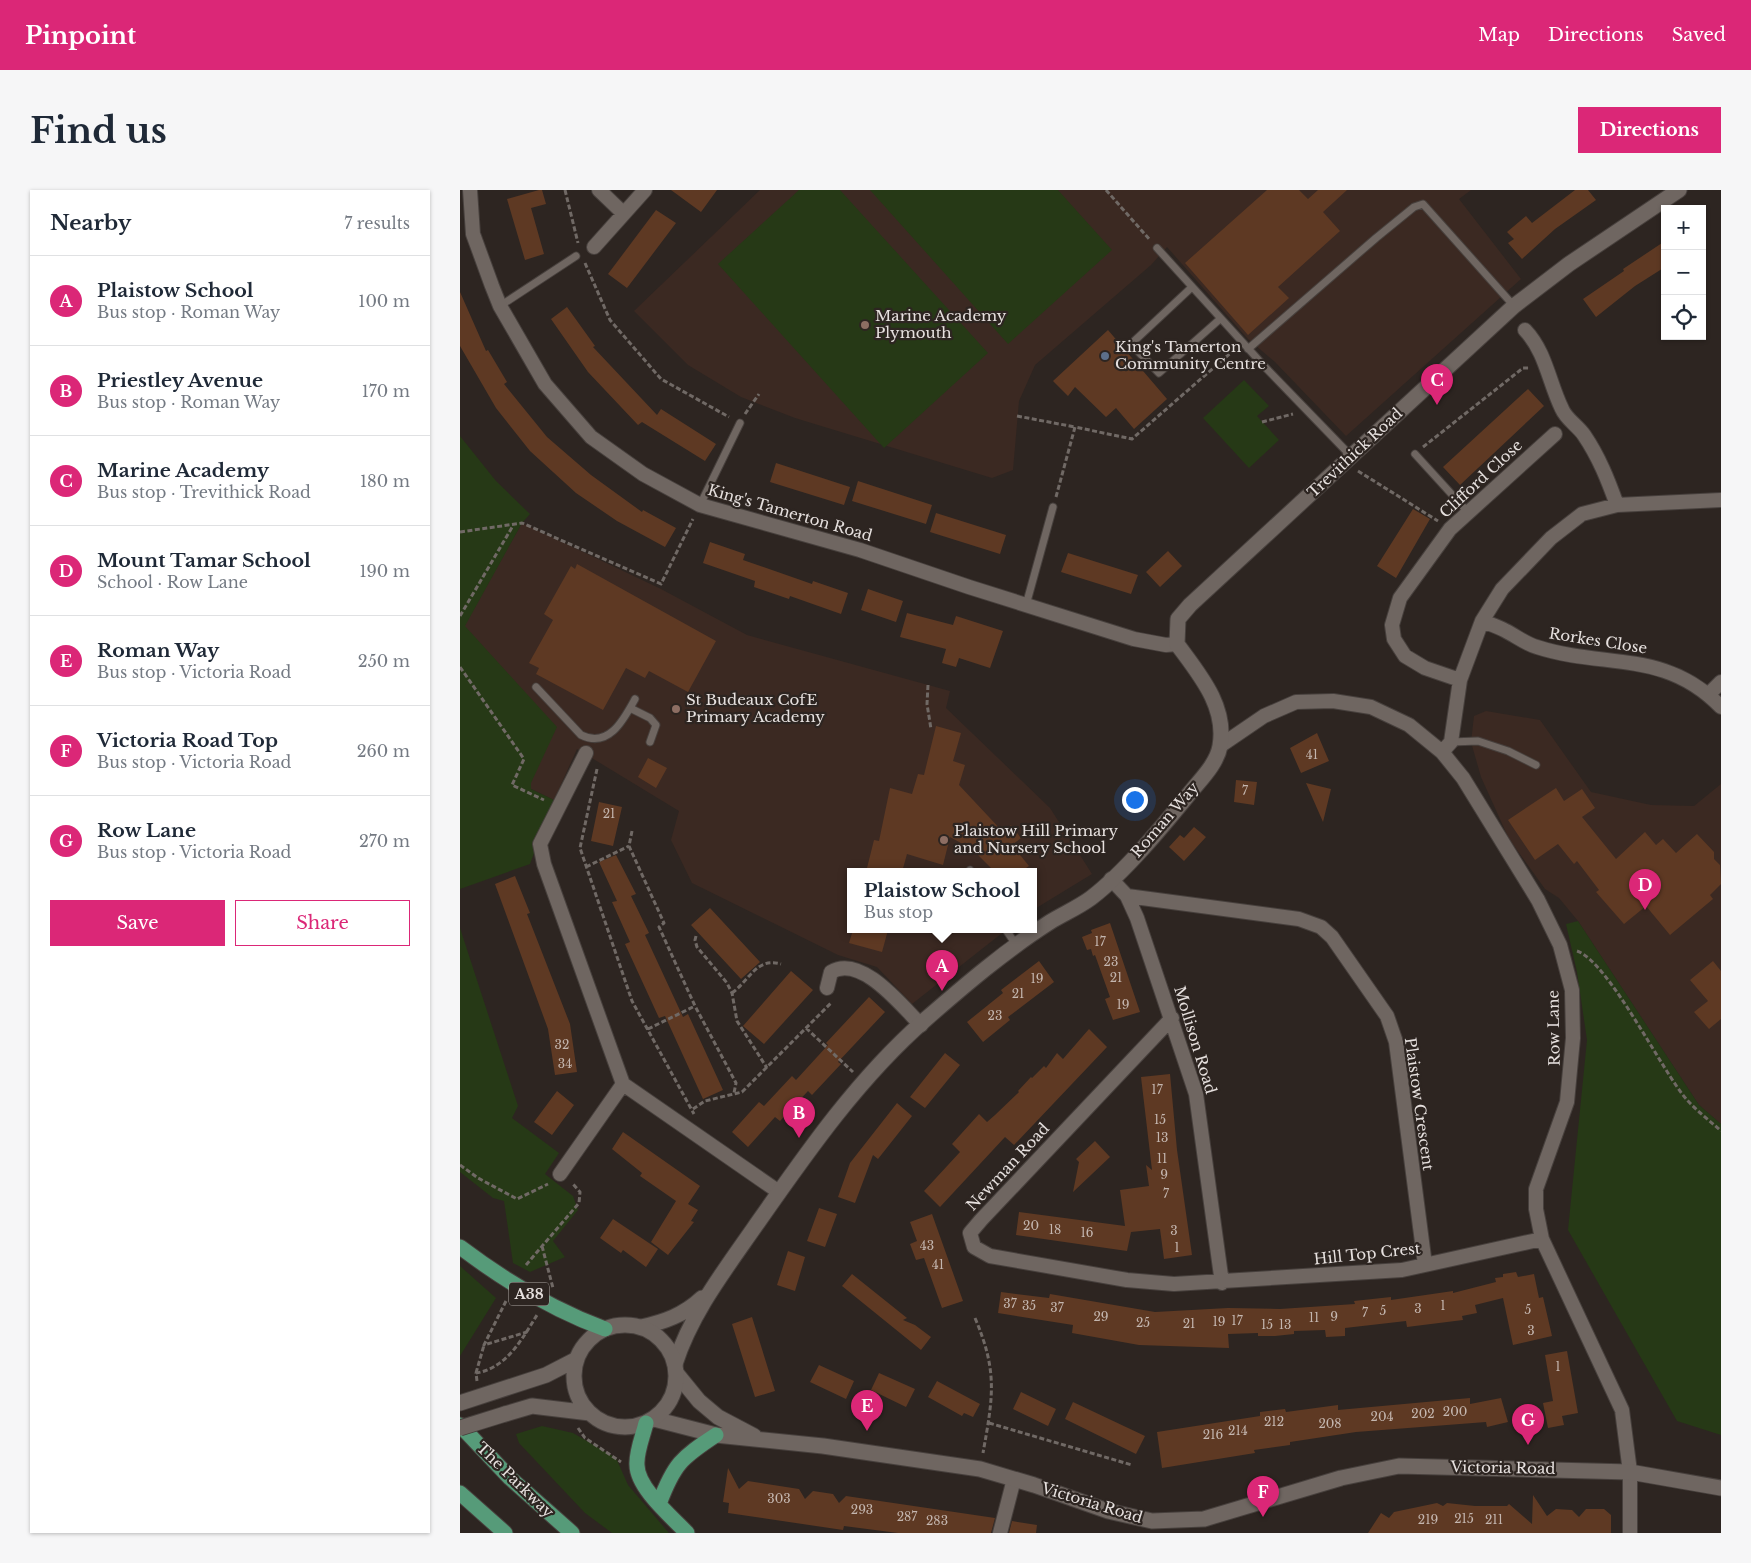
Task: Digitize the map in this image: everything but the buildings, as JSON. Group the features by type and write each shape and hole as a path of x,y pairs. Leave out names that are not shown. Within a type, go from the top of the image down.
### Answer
{"highway":[{"name":"A38","path":"460,1247 492,1271 544,1302 574,1318 605,1328"},
{"path":"650,1421 636,1466 641,1481 659,1504 687,1533"},
{"name":"The Parkway","path":"460,1427 510,1478 572,1533"},
{"path":"659,1504 672,1474 681,1460 716,1435"},
{"path":"460,1493 505,1533"}],"street":[{"name":"King's Tamerton Road","path":"470,190 473,234 500,306 545,384 591,437 643,474 700,505 860,550 1134,639 1166,645 1177,644"},
{"path":"599,190 623,213"},
{"path":"594,247 645,190"},
{"name":"Trevithick Road","path":"1177,644 1178,619 1190,605 1514,306 1569,264 1679,190"},
{"path":"1525,330 1532,337 1545,362 1562,412 1583,433 1596,454 1617,505"},
{"name":"Clifford Close","path":"1460,680 1425,668 1405,656 1394,639 1392,625 1400,598 1450,529 1467,511 1555,434"},
{"path":"1447,747 1460,680 1482,621 1502,589 1551,538 1582,514 1617,505 1721,500"},
{"name":"Rorkes Close","path":"1482,621 1505,630 1535,647 1575,657 1656,666 1709,694 1721,707"},
{"name":"Roman Way","path":"1037,931 1091,898 1176,809 1212,766 1220,746 1220,722 1215,700 1205,681 1177,644"},
{"path":"1709,694 1721,682"},
{"name":"Row Lane","path":"1220,746 1264,716 1296,702 1333,701 1371,707 1409,725 1447,747 1463,778 1538,900 1560,945 1572,990 1572,1054 1567,1102 1553,1147 1536,1189 1536,1209 1542,1239 1622,1410 1630,1472 1630,1533"},
{"path":"588,746 540,844 544,864 623,1084 779,1192"},
{"name":"Mollison Road","path":"1111,879 1127,896 1138,918 1196,1094 1222,1282"},
{"name":"Plaistow Crescent","path":"1127,896 1299,919 1322,927 1332,937 1387,1016 1396,1042 1425,1265"},
{"name":"Roman Way","path":"676,1369 682,1344 712,1288 812,1145 864,1083 921,1025 1034,933"},
{"path":"827,988 831,972 838,967 857,970 875,979 921,1025"},
{"name":"Newman Road","path":"1172,1018 970,1233 974,1247 990,1256 1127,1280 1174,1284 1222,1282"},
{"path":"560,1174 623,1084"},
{"name":"Hill Top Crest","path":"1222,1282 1402,1270 1542,1239"},
{"name":"Roman Way","path":"641,1327 665,1322 691,1308 712,1288"},
{"path":"629,1324 641,1327 656,1335 668,1348 676,1369 674,1391 667,1406 650,1421 631,1427 616,1427 602,1422 590,1413 581,1402 575,1388 574,1373 577,1359 588,1341 605,1328 629,1324"},
{"path":"460,1403 546,1375 577,1359"},
{"name":"Victoria Road","path":"676,1369 700,1401 718,1418 760,1438"},
{"path":"460,1427 532,1406 590,1413"},
{"name":"Victoria Road","path":"650,1421 716,1435 760,1438 980,1469 1108,1511 1152,1521 1204,1519 1341,1478 1399,1466 1630,1472 1721,1488"},
{"path":"1000,1533 1014,1479"}],"lane":[{"path":"1248,349 1376,238 1414,207 1423,204 1514,306"},
{"path":"1158,248 1220,319 1307,411 1348,460"},
{"path":"500,306 578,255"},
{"path":"1192,287 1132,344 1159,373 1220,319"},
{"path":"700,505 740,423"},
{"path":"1415,454 1467,511"},
{"path":"1026,605 1053,507"},
{"path":"536,688 582,735 588,746 611,733 622,722 635,699"},
{"path":"630,708 650,718 656,725 650,742"},
{"path":"1447,747 1478,741 1508,751 1536,765"},
{"path":"1008,933 1017,946"}],"path":[{"path":"565,190 578,255"},
{"path":"1106,190 1158,248"},
{"path":"584,261 610,320 661,380 740,423 759,394"},
{"path":"1018,416 1132,439 1242,342"},
{"path":"1415,454 1523,368 1530,368"},
{"path":"1262,422 1307,411"},
{"path":"1053,507 1075,427"},
{"path":"1348,460 1450,529"},
{"path":"460,532 522,523 661,584 690,525"},
{"path":"460,616 514,524"},
{"path":"460,667 524,759 512,785 558,809"},
{"path":"928,685 927,704 931,729"},
{"path":"588,746 599,759 580,848 632,1001 693,1109 696,1118"},
{"path":"632,831 630,846 664,923 659,927 695,1006 736,1083 734,1092"},
{"path":"586,867 630,846"},
{"path":"696,936 694,940 697,946 728,983 732,993 737,1022 767,1068"},
{"path":"1560,945 1587,954 1605,976 1687,1100 1721,1131"},
{"path":"732,993 762,964 772,962 781,964"},
{"path":"693,1109 705,1101 734,1092 742,1092 836,998 827,988"},
{"path":"648,1029 695,1006"},
{"path":"806,1028 864,1083"},
{"path":"460,1165 478,1178 517,1199 553,1181 560,1174 580,1192 580,1203 526,1265"},
{"path":"542,1246 552,1282"},
{"path":"487,1394 476,1379 476,1373 484,1345 506,1301"},
{"path":"476,1373 488,1371 523,1341 544,1302"},
{"path":"975,1318 985,1341 993,1379 980,1469"},
{"path":"484,1345 527,1332"},
{"path":"564,1409 585,1438 619,1462 636,1466"},
{"path":"988,1423 1132,1465"}],"shaded area":[{"name":"Marine Academy Plymouth","path":"760,190 1471,190 1459,199 1521,279 1346,436 1275,362 1248,339 1167,247 1151,265 1035,365 1019,401 1013,470 992,478 795,418 741,397 688,365 634,311"},
{"name":"St Budeaux CofE Primary Academy","path":"522,523 661,589 747,635 950,691 946,708 1050,808 1092,874 1037,908 1037,868 847,868 847,933 1002,933 912,1004 877,967 838,955 692,883 671,840 679,811 577,749 554,800 521,784 460,630"},
{"path":"1486,711 1540,720 1591,792 1651,805 1694,806 1721,784 1721,1124 1699,1105 1578,921 1559,898 1545,889 1509,839 1481,777 1471,742 1474,716"}],"green space":[{"path":"799,190 840,190 988,353 884,448 718,264"},
{"path":"870,190 1058,190 1112,250 1008,344"},
{"path":"1244,380 1269,406 1257,416 1279,440 1249,468 1203,418"},
{"path":"460,436 496,481 530,514 522,523 465,626 557,727 531,783 531,789 554,800 530,864 460,889"},
{"path":"1578,921 1699,1105 1721,1124 1721,1435 1677,1421 1568,1230 1587,1040 1577,972 1566,924"},
{"path":"460,928 518,1106 512,1118 559,1153 545,1174 573,1196 578,1210 553,1241 565,1257 530,1272 513,1263 504,1201 493,1198 460,1172"},
{"path":"460,1266 496,1298 460,1356"},
{"path":"542,1426 573,1433 616,1458 628,1485 669,1533 612,1533 585,1513 519,1443 516,1434"}],"place":[{"name":"Marine Academy Plymouth","path":"865,325"},
{"name":"King's Tamerton Community Centre","path":"1105,356"},
{"name":"Marine Academy","path":"1437,405"},
{"name":"St Budeaux CofE Primary Academy","path":"676,709"},
{"name":"Plaistow Hill Primary and Nursery School","path":"944,840"},
{"name":"Mount Tamar School","path":"1645,910"},
{"name":"Plaistow School","path":"942,991"},
{"name":"Priestley Avenue","path":"799,1138"},
{"name":"Roman Way","path":"867,1431"},
{"name":"Row Lane","path":"1528,1445"},
{"name":"Victoria Road Top","path":"1263,1517"}]}
